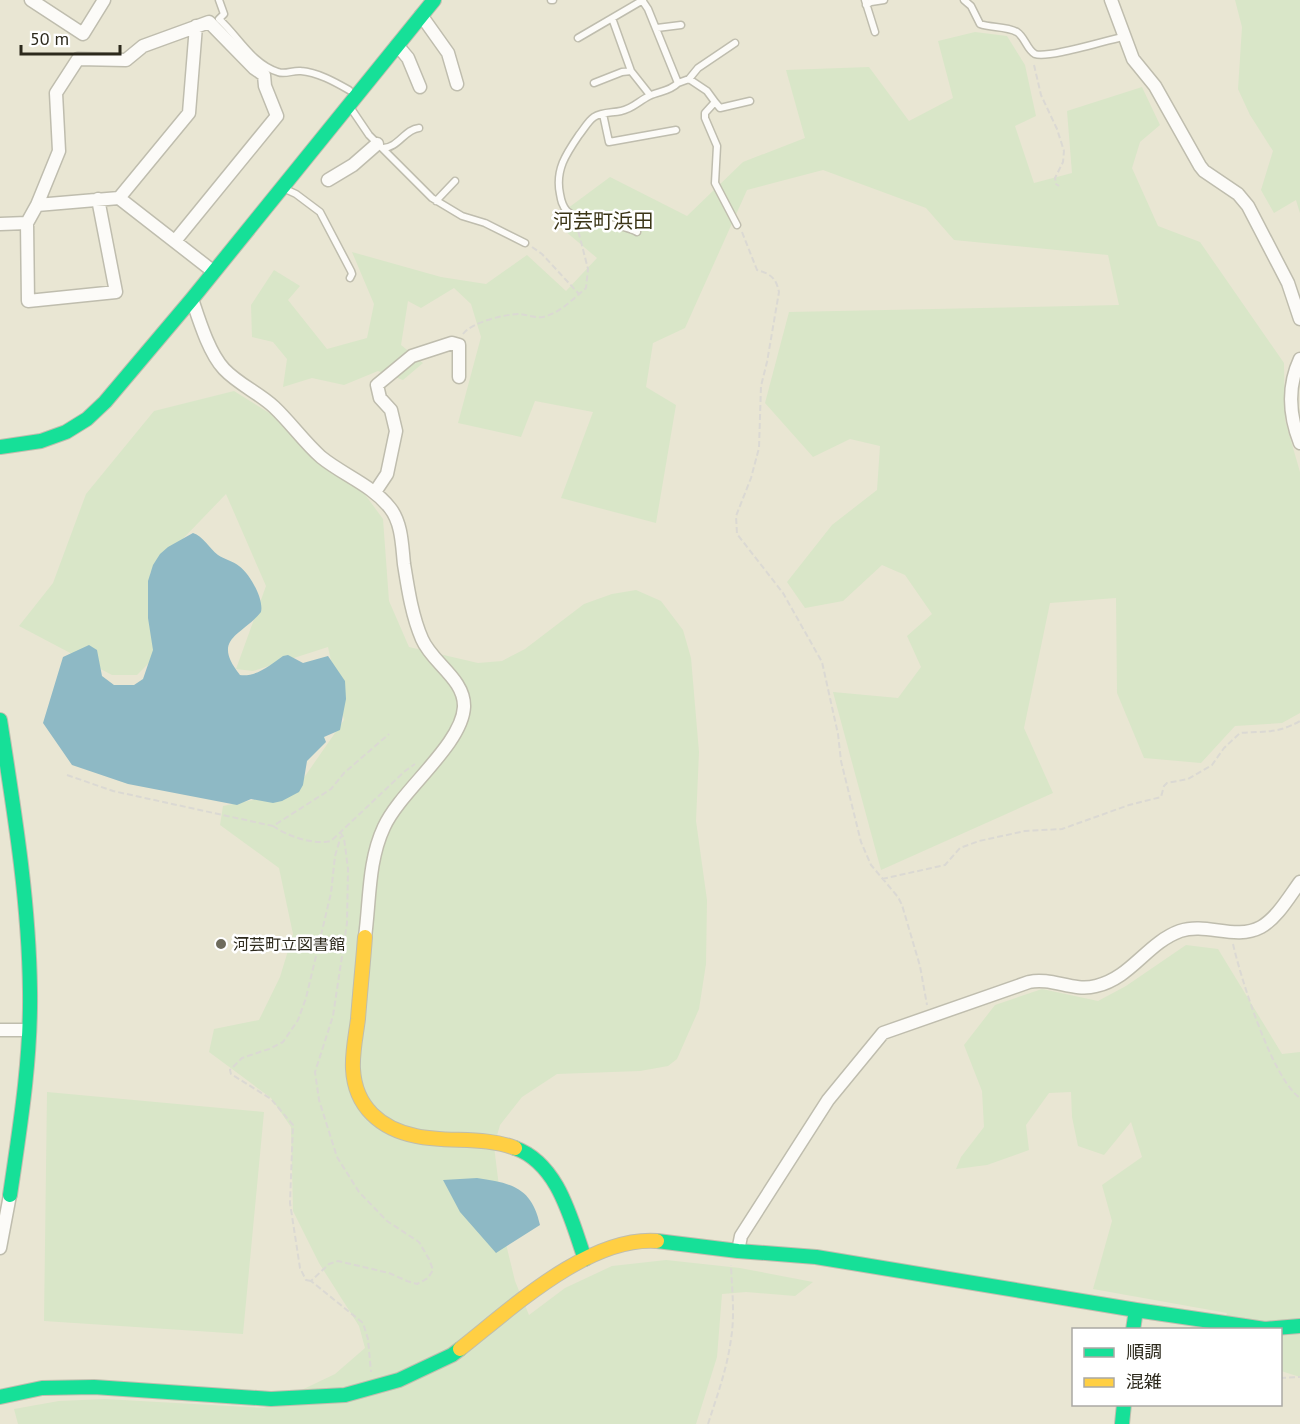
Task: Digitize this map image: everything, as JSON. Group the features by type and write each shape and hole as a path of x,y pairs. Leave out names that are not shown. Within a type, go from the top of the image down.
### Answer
{"street":[{"path":"31,0 83,34 104,0"},
{"path":"0,447 41,441 66,432 105,402 214,273 434,0"},
{"path":"1111,0 1133,59 1155,86 1200,166 1238,194 1248,206 1288,283 1300,319"},
{"path":"421,15 448,53 457,84"},
{"path":"98,200 116,292 28,301 27,223 37,205 59,151 56,93 78,59 126,60 143,46 209,22 254,68 264,75 265,86 277,116 175,242"},
{"path":"119,198 189,113 196,26"},
{"path":"397,45 408,58 420,87"},
{"path":"328,180 380,146"},
{"path":"37,205 119,198 214,273"},
{"path":"0,224 27,223"},
{"path":"192,299 218,361 225,370 270,403 321,457 375,492 395,517 414,616 423,641 458,687 463,699 464,709 457,731 395,808 374,852 353,1070 356,1087 363,1104 372,1116 399,1133 501,1143 512,1146 536,1159 551,1176 557,1188 585,1259"},
{"path":"375,492 387,474 396,431 392,410 380,398 376,385 412,356 452,343 459,345 459,377"},
{"path":"1300,359 1293,374 1290,399 1300,444"},
{"path":"0,720 24,890 29,957 26,1082 0,1248"},
{"path":"735,1251 741,1236 828,1100 883,1033 1038,980 1077,988 1098,986 1119,976 1156,944 1179,932 1203,928 1234,932 1249,931 1265,925 1300,882"},
{"path":"0,1030 29,1030"},
{"path":"0,1397 42,1388 94,1387 272,1399 345,1395 399,1380 452,1355 552,1277 585,1259 617,1246 652,1241 735,1251 816,1257 1258,1328"},
{"path":"1133,1328 1136,1310"},
{"path":"1282,1329 1300,1326"},
{"path":"1122,1424 1124,1406"}],"lane":[{"path":"219,0 224,14 219,19 255,58 267,67 281,73 304,71 349,90"},
{"path":"578,38 643,0 657,28 678,83"},
{"path":"875,32 865,3 884,0"},
{"path":"964,0 971,6 980,24 1017,32 1033,53 1050,54 1123,37"},
{"path":"612,18 631,71 650,95"},
{"path":"657,28 681,25"},
{"path":"637,232 567,211 561,202 558,180 562,162 589,121 595,116 623,111 650,95 673,88 678,83 689,79 698,68 735,43"},
{"path":"594,83 622,72 631,71"},
{"path":"689,79 706,91 720,108 750,100"},
{"path":"715,102 705,113 717,146 715,183 737,225"},
{"path":"349,105 361,125 380,146 436,201 462,216 485,223 525,243"},
{"path":"603,114 609,142 676,130"},
{"path":"380,146 392,146 414,128 419,128"},
{"path":"436,201 455,181"},
{"path":"282,188 296,194 320,212 351,271 350,278"}],"path":[{"path":"1033,53 1041,95 1057,129 1064,151 1063,162 1055,178 1059,186"},
{"path":"455,344 466,329 490,319 519,314 534,318 560,310 586,288 588,269 573,214"},
{"path":"737,225 743,234 757,270 768,273 776,280 779,292 761,386 759,448 751,478 736,516 737,534 783,593 822,662 838,734 841,761 861,842 871,865 898,897 920,966 929,1017"},
{"path":"525,243 542,255 579,294"},
{"path":"882,879 945,864 960,848 979,841 1025,831 1062,830 1129,805 1161,797 1167,783 1188,779 1212,765 1224,748 1240,733 1271,732 1290,727 1300,721"},
{"path":"273,826 331,789 344,773 389,734"},
{"path":"67,775 113,791 273,826 283,833 322,843 330,842 341,833 413,764 424,762 431,765"},
{"path":"311,1281 329,1264 338,1261 390,1273 417,1284 428,1278 433,1270 419,1242 387,1221 359,1192 337,1157 319,1100 315,1072 333,1016 346,923 348,869 341,833"},
{"path":"341,833 335,856 331,893 306,999 298,1020 283,1042 242,1058 230,1070 231,1074 271,1099 293,1125 290,1203 300,1268 306,1280 311,1281 363,1323 368,1339 374,1388"},
{"path":"1234,932 1233,944 1242,980 1263,1037 1288,1086 1300,1098"},
{"path":"708,1424 724,1377 732,1337 730,1264 735,1251"},
{"path":"1282,1378 1300,1377"}],"green space":[{"path":"1235,0 1300,0 1300,213 1296,200 1274,213 1261,190 1273,151 1250,115 1238,89 1242,27"},
{"path":"975,32 1007,36 1025,65 1036,116 1015,126 1034,183 1072,173 1067,111 1142,87 1160,125 1140,142 1132,168 1158,226 1200,242 1284,363 1285,420 1300,472 1300,713 1282,723 1235,726 1201,763 1144,758 1117,693 1116,598 1050,603 1024,728 1053,793 881,870 833,692 898,698 921,667 907,636 932,614 905,575 882,565 843,601 805,608 787,582 832,525 877,490 880,446 850,439 813,457 765,403 789,312 1119,305 1108,255 954,240 926,208 823,170 747,190 685,328 653,343 646,387 676,405 656,523 561,498 593,412 535,401 521,437 458,423 481,337 471,304 454,288 421,308 408,301 401,345 423,363 403,380 378,371 344,385 312,378 283,387 287,359 273,342 252,337 251,305 274,270 300,286 288,300 327,349 367,338 374,304 352,252 441,277 486,284 527,255 566,291 597,258 552,220 610,177 687,216 743,162 805,138 786,70 869,67 909,121 953,98 938,41"},
{"path":"234,391 274,416 347,470 383,519 389,601 409,647 478,663 502,661 525,649 584,604 612,594 636,590 661,601 683,630 691,658 699,752 696,821 707,900 706,964 699,1009 677,1059 668,1066 640,1071 557,1074 522,1097 500,1125 494,1146 506,1244 515,1281 529,1315 565,1288 612,1266 666,1260 740,1268 813,1282 795,1296 746,1292 722,1294 717,1357 696,1424 18,1424 14,1409 59,1401 105,1399 264,1408 335,1374 365,1348 359,1326 319,1263 293,1211 291,1127 271,1098 209,1052 214,1029 259,1020 280,977 293,934 279,868 220,825 223,806 294,792 344,720 328,647 253,671 236,669 266,586 226,494 150,573 156,656 137,675 112,675 19,626 53,583 86,494 154,411"},
{"path":"1186,945 1218,949 1282,1054 1300,1052 1300,1377 1282,1371 1282,1328 1221,1328 1227,1313 1093,1289 1112,1221 1102,1185 1142,1157 1131,1122 1104,1155 1078,1146 1072,1117 1071,1092 1049,1093 1026,1125 1029,1150 987,1165 956,1169 961,1157 984,1127 982,1091 964,1045 995,1005 1042,989 1098,1001 1126,986"},
{"path":"47,1092 264,1112 243,1334 44,1321"}],"water":[{"path":"193,533 218,555 243,570 252,581 260,600 261,612 232,639 229,645 228,653 240,675 258,672 283,656 288,655 303,663 328,656 345,681 346,699 340,730 324,737 326,742 307,761 303,785 299,792 282,801 273,803 251,799 237,805 128,784 72,765 43,723 63,657 89,645 97,650 102,676 114,685 134,685 143,679 153,650 148,618 148,581 153,565 168,547"},
{"path":"477,1178 500,1182 518,1189 532,1202 540,1225 496,1253 460,1212 443,1180"}],"traffic: fast":[{"path":"0,447 41,441 66,432 87,419 105,402 192,299 434,0"},
{"path":"0,720 24,889 30,991 27,1068 10,1195"},
{"path":"515,1148 530,1156 553,1180 568,1211 585,1259"},
{"path":"657,1241 738,1251 816,1257 1258,1328"},
{"path":"1133,1328 1136,1310"},
{"path":"1277,1328 1300,1326"},
{"path":"0,1397 42,1388 94,1387 271,1399 345,1395 399,1380 460,1349"},
{"path":"1122,1424 1124,1406"}],"traffic: slow":[{"path":"365,937 353,1063 355,1083 365,1105 381,1122 403,1133 428,1138 491,1142 515,1148"},
{"path":"460,1349 527,1296 578,1262 604,1250 631,1243 657,1241"}],"place":[{"name":"河芸町立図書館","path":"221,944"}],"district":[{"name":"河芸町浜田","path":"603,221"}]}
